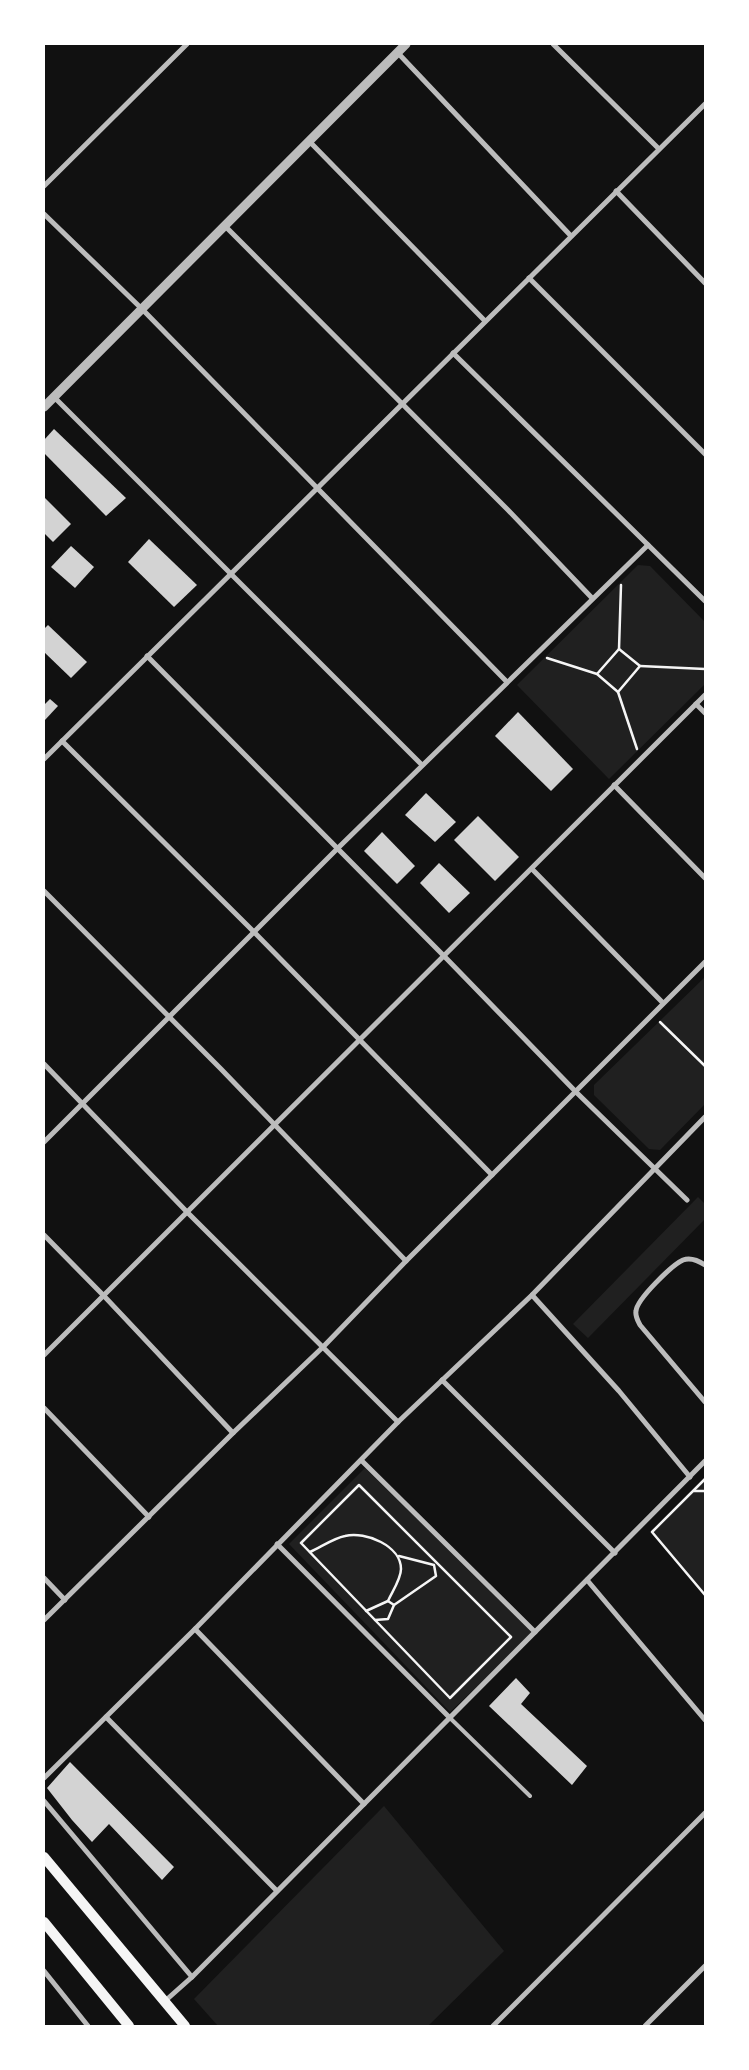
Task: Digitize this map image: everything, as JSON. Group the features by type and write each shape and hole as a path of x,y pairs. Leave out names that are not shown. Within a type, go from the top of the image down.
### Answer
{"main road":[{"path":"44,1857 185,2026"},
{"path":"44,1922 129,2026"}],"street":[{"path":"44,186 187,44"},
{"path":"44,408 406,44"},
{"path":"553,44 659,149"},
{"path":"397,52 571,236"},
{"path":"44,759 616,191 704,109"},
{"path":"309,141 485,321"},
{"path":"616,191 705,283"},
{"path":"44,214 142,309 507,682"},
{"path":"224,226 508,510 592,598"},
{"path":"529,278 705,454"},
{"path":"453,353 705,601"},
{"path":"54,397 422,765"},
{"path":"44,1142 338,848 648,545"},
{"path":"147,656 576,1092 687,1200"},
{"path":"44,1355 705,695"},
{"path":"696,704 705,713"},
{"path":"62,740 254,932 492,1176"},
{"path":"614,785 705,878"},
{"path":"532,869 663,1003"},
{"path":"44,891 170,1017 406,1261"},
{"path":"44,1620 324,1346 406,1261 705,962"},
{"path":"44,1064 188,1212 398,1422"},
{"path":"44,1778 196,1629 398,1422 532,1295 705,1117"},
{"path":"44,1235 233,1433"},
{"path":"705,1265 694,1260 684,1260 674,1266 641,1299 636,1310 636,1317 640,1326 705,1402"},
{"path":"532,1295 619,1391 690,1476"},
{"path":"442,1380 615,1553"},
{"path":"44,1408 149,1517"},
{"path":"362,1461 535,1632"},
{"path":"164,2001 192,1977 705,1462"},
{"path":"277,1544 450,1718"},
{"path":"44,1578 65,1600"},
{"path":"587,1580 705,1720"},
{"path":"196,1629 364,1804"},
{"path":"106,1717 277,1891"},
{"path":"44,1801 192,1977"},
{"path":"493,2026 705,1813"},
{"path":"645,2026 705,1966"},
{"path":"44,1972 88,2026"}],"lane":[{"path":"450,1718 530,1796"}],"path":[{"path":"597,674 619,649 622,570"},
{"path":"619,649 640,666 705,669"},
{"path":"536,654 597,674 618,692 640,758"},
{"path":"618,692 640,666"},
{"path":"653,1015 705,1066"},
{"path":"705,1479 652,1532 705,1595"},
{"path":"360,1485 511,1637 450,1698 310,1552 301,1542 360,1485"},
{"path":"694,1491 705,1491"},
{"path":"310,1552 346,1536 372,1537 392,1549 400,1559 402,1572 388,1601 366,1611"},
{"path":"374,1620 388,1619 394,1606 436,1576 434,1566 398,1556"},
{"path":"388,1601 394,1606"}],"shaded area":[{"path":"638,565 650,566 705,622 705,684 609,779 517,685"},
{"path":"705,977 705,1104 660,1150 649,1149 594,1095 594,1085"},
{"path":"698,1197 705,1204 705,1219 588,1338 573,1324"},
{"path":"365,1468 535,1632 450,1712 289,1544"},
{"path":"705,1479 705,1595 652,1532"},
{"path":"384,1806 504,1951 428,2026 218,2026 194,1999"}],"building":[{"path":"54,429 126,498 106,516 44,453 44,440"},
{"path":"44,497 71,524 53,542 44,533"},
{"path":"149,539 197,585 174,607 128,562"},
{"path":"71,546 94,567 75,588 51,567"},
{"path":"48,625 87,662 71,678 44,652 44,629"},
{"path":"50,699 58,706 44,721 44,705"},
{"path":"518,712 573,769 551,791 495,736"},
{"path":"426,793 456,822 435,842 405,815"},
{"path":"478,816 519,857 495,881 454,840"},
{"path":"382,832 415,866 397,884 364,851"},
{"path":"439,863 470,893 449,913 420,883"},
{"path":"516,1678 530,1693 521,1704 587,1766 572,1785 489,1706"},
{"path":"70,1762 174,1867 162,1880 109,1824 92,1842 47,1788"}]}
